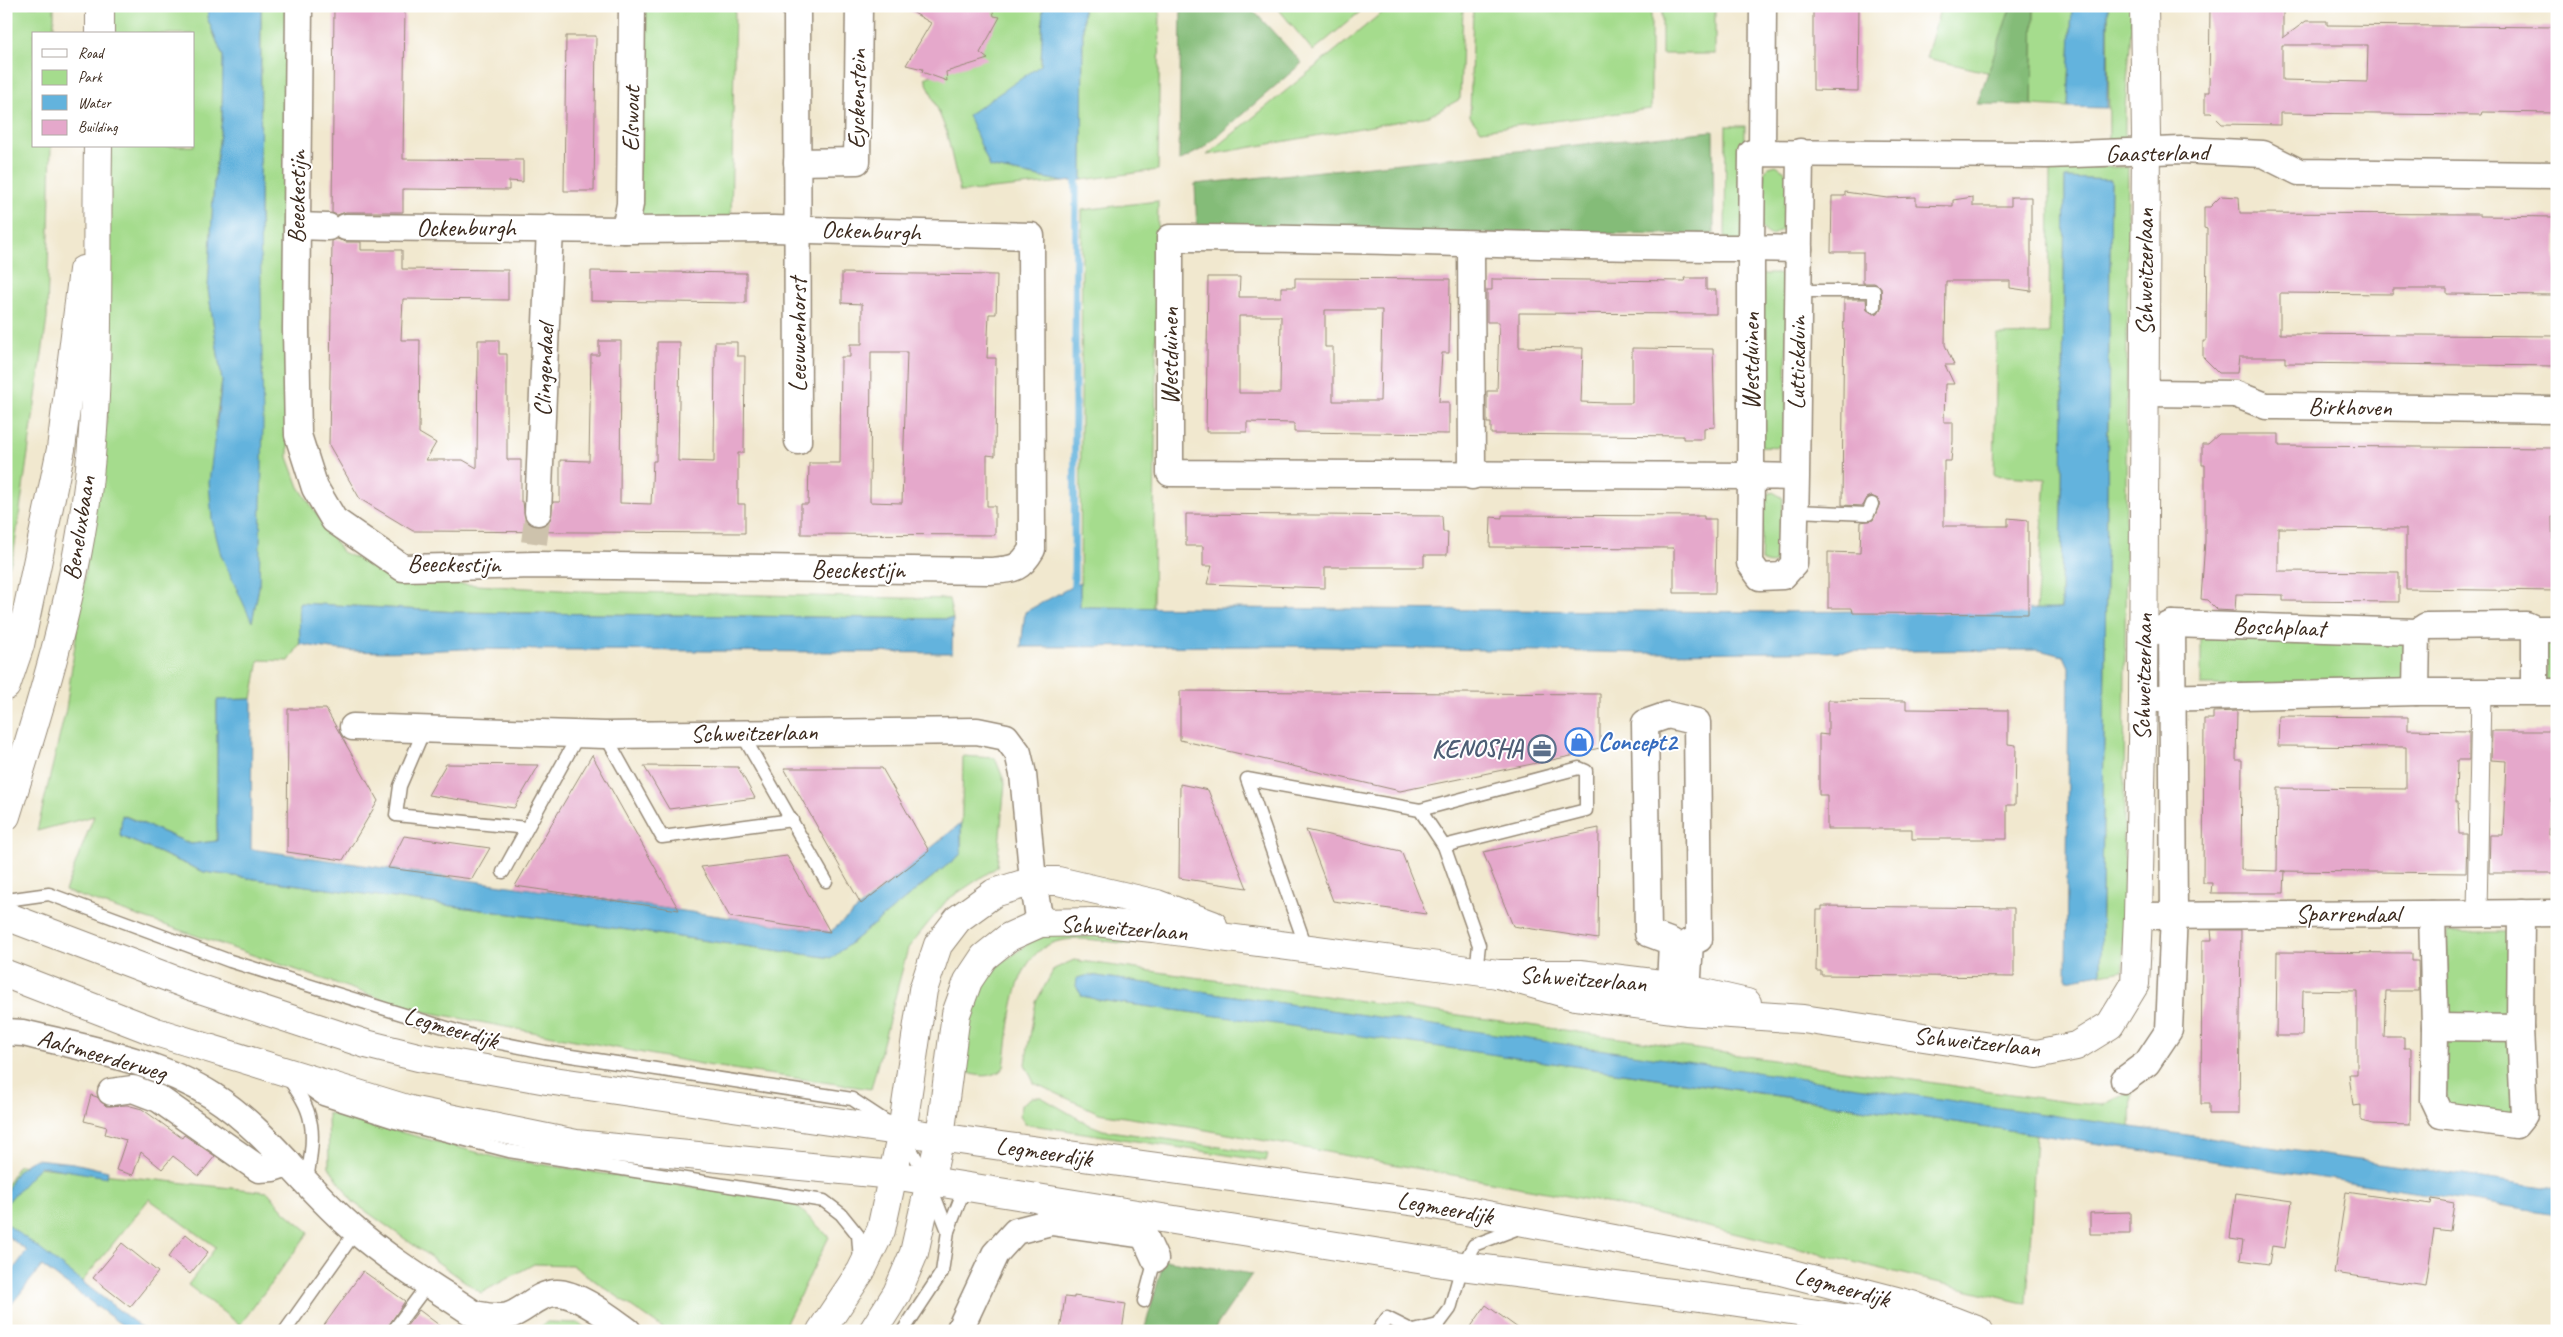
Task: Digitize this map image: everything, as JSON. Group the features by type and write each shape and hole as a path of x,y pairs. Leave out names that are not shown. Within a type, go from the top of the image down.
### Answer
{"main road":[{"path":"100,6 100,32"},
{"name":"Schweitzerlaan","path":"929,1182 940,1138 956,1014 968,980 984,957 1009,937 1040,923 1095,922 1252,940 1487,972 1580,974 1678,998 1723,996 1804,1019 2037,1054 2076,1046 2110,1025 2135,984 2138,916 2144,637 2146,152 2144,6"},
{"name":"Beneluxbaan","path":"6,816 63,625 88,487 96,384 99,275 96,230 98,148"},
{"name":"Beneluxbaan","path":"6,686 20,645 61,449 82,271 96,230"},
{"name":"Schweitzerlaan","path":"893,1175 902,1132 923,990 938,945 958,919 994,893 1033,881 1058,881 1157,904 1252,940"},
{"name":"Legmeerdijk","path":"6,916 191,986 366,1044 418,1057 547,1080 940,1138 1424,1203 1777,1270 1912,1305 1979,1331"},
{"name":"Legmeerdijk","path":"6,974 130,1022 410,1110 576,1144 893,1175 1280,1235 1462,1266 1732,1301 1930,1331"},
{"path":"821,1331 861,1271 881,1230 893,1175"},
{"path":"873,1331 897,1293 914,1253 929,1182"}],"street":[{"name":"Beeckestijn","path":"299,6 298,435 314,488 334,520 403,568 534,554 990,571"},
{"name":"Elswout","path":"625,230 630,204 632,6"},
{"path":"797,6 798,229"},
{"name":"Eyckenstein","path":"797,162 857,162 859,6"},
{"path":"1763,6 1752,248 1799,249"},
{"name":"Gaasterland","path":"1757,153 2047,155 2182,150 2263,154 2299,172 2557,175"},
{"name":"Luttickduin","path":"1751,476 1750,563 1760,577 1783,576 1794,564 1800,152"},
{"name":"Ockenburgh","path":"297,226 625,230 798,229 1031,236 1032,549 1023,563 1010,569 990,571"},
{"name":"Clingendael","path":"538,512 550,228"},
{"name":"Leeuwenhorst","path":"798,229 798,442"},
{"name":"Westduinen","path":"1170,238 1294,238 1471,245 1752,248 1751,476 1170,473 1170,238"},
{"path":"1471,245 1472,476"},
{"name":"Birkhoven","path":"2145,393 2235,394 2266,406 2557,410"},
{"path":"1751,476 1796,477"},
{"name":"Boschplaat","path":"2143,700 2173,697 2416,692 2546,692 2546,629 2526,625 2426,626 2417,632 2172,624 2144,637"},
{"name":"Schweitzerlaan","path":"2124,1080 2147,1063 2170,1030 2174,914 2172,624"},
{"path":"2416,692 2417,632"},
{"path":"2477,913 2481,692"},
{"name":"Schweitzerlaan","path":"1668,715 1697,722 1699,939 1681,942 1648,933 1646,723 1668,715"},
{"name":"Schweitzerlaan","path":"353,727 605,735 977,731 1006,737 1018,753 1024,774 1033,881"},
{"path":"1033,881 1040,923"},
{"path":"2432,914 2435,1027 2434,1100 2441,1115 2516,1125 2524,1115 2520,1028 2521,913"},
{"name":"Sparrendaal","path":"2138,916 2174,914 2557,913"},
{"name":"Schweitzerlaan","path":"1678,998 1681,942"},
{"path":"2435,1027 2520,1028"},
{"name":"Aalsmeerderweg","path":"6,1032 23,1033 134,1060 172,1074 214,1096 257,1131 356,1231 428,1284 474,1314 498,1324 540,1298 557,1293 576,1298 628,1331"},
{"name":"Aalsmeerderweg","path":"110,1092 133,1089 159,1099 259,1169 273,1168 288,1163"},
{"path":"959,1331 995,1254 1016,1230 1052,1222 1144,1235 1155,1259"}],"lane":[{"path":"1798,291 1874,291 1874,306"},
{"path":"1795,511 1868,514 1872,504"},
{"path":"424,730 400,786 396,815 527,828"},
{"path":"503,872 579,734"},
{"path":"742,734 826,880"},
{"path":"605,735 662,837 792,820"},
{"path":"1306,947 1247,779 1420,810 1579,768 1586,771 1586,810 1444,846"},
{"path":"1420,810 1444,846 1487,972"},
{"name":"Legmeerdijk","path":"6,900 49,894 230,961 486,1040 545,1052 852,1099 902,1132 929,1182"},
{"path":"285,1072 302,1100 310,1120 311,1144 307,1182"},
{"name":"Legmeerdijk","path":"285,1072 323,1099 395,1122 510,1151 824,1201 841,1214 858,1235 861,1271"},
{"path":"929,1182 948,1231"},
{"path":"904,1331 942,1272 948,1231 965,1187"},
{"path":"1378,1331 1387,1318 1414,1331 1438,1325 1450,1309 1462,1266 1474,1245 1531,1224"},
{"path":"285,1331 356,1231"},
{"path":"1144,1301 1155,1259"},
{"path":"393,1331 428,1284"}],"green space":[{"path":"6,6 54,6 54,32 32,32 32,148 51,148 47,319 14,552 6,576"},
{"path":"112,6 208,6 208,20 223,56 222,119 214,180 208,289 222,381 215,425 252,621 259,587 261,6 295,6 288,457 299,487 342,552 409,581 578,591 949,599 953,619 458,612 299,603 300,644 289,661 259,660 252,699 217,700 217,841 191,844 123,815 120,836 204,872 832,958 961,854 963,756 995,758 1005,783 997,867 947,900 908,948 871,1089 712,1066 411,1009 65,891 94,816 37,831 66,709 107,415 110,148 195,148 195,32 111,32"},
{"path":"640,6 735,6 731,221 637,221"},
{"path":"985,6 1043,6 1041,65 990,167 1064,182 960,192 946,130 925,78 977,55"},
{"path":"1083,6 1160,6 1158,170 1082,180"},
{"path":"1181,6 1249,6 1302,63 1202,149 1179,161"},
{"path":"1276,6 1367,6 1313,51"},
{"path":"1390,6 1463,6 1460,99 1429,116 1207,155"},
{"path":"1473,6 1651,6 1651,109 1481,130 1470,116"},
{"path":"1662,6 1715,6 1715,54 1662,54"},
{"path":"1941,6 2011,6 1991,73 1926,58"},
{"path":"2011,6 2034,6 2032,105 1977,104"},
{"path":"2034,6 2072,6 2068,107 2032,105"},
{"path":"2108,6 2133,6 2125,109 2125,140 2109,140"},
{"path":"1726,126 1745,126 1744,242 1725,242"},
{"path":"1713,131 1714,234 1197,232 1195,184"},
{"path":"1776,165 1785,171 1788,177 1787,221 1784,228 1771,236 1761,228 1764,172 1769,167"},
{"path":"2050,167 2128,167 2123,970 2101,974 2111,180 2065,178 2061,609 2036,610 2046,479 1994,475 1997,335 2049,334"},
{"path":"1158,201 1153,608 1080,607 1082,210"},
{"path":"1759,274 1787,274 1786,447 1757,446"},
{"path":"1773,492 1783,498 1781,559 1769,564 1761,561 1763,496"},
{"path":"2201,637 2405,638 2405,687 2201,685"},
{"path":"2546,640 2557,640 2557,682 2546,682"},
{"path":"1056,932 1140,938 1137,942 1130,944 1072,939 1046,946 1033,957 1023,973 1016,991 1004,1067 995,1074 984,1076 971,1074 961,1068 961,1024 980,986 998,966 1032,941"},
{"path":"2447,932 2513,932 2513,1018 2447,1018"},
{"path":"1074,960 2074,1103 2103,1105 2132,1090 2131,1128 1090,975 1099,1000 1369,1036 2036,1134 2027,1303 2019,1302 1617,1205 1195,1128 1099,1113 1034,1083 1025,1064 1036,1002 1054,969"},
{"path":"2447,1034 2513,1035 2514,1114 2446,1105"},
{"path":"1032,1097 1041,1097 1088,1124 1103,1130 1268,1154 1266,1161 1025,1124 1020,1116 1021,1105"},
{"path":"328,1113 499,1158 793,1202 829,1237 782,1331 667,1331 572,1265 534,1264 481,1293 353,1202 329,1167"},
{"path":"19,1165 268,1192 284,1211 309,1232 240,1325 188,1285 216,1247 149,1199 77,1288 6,1232 6,1185"},
{"path":"1164,1260 1252,1274 1213,1331 1144,1331"},
{"path":"547,1322 578,1323 590,1331 535,1331"}],"water":[{"path":"208,6 261,6 260,215 263,425 259,587 252,622 221,555 212,520 209,482 222,381 208,289 214,180 222,119 223,56 208,20"},
{"path":"1043,6 1083,6 1082,180 1064,182 990,167 968,115 1041,65"},
{"path":"2072,6 2108,6 2107,108 2068,107"},
{"path":"2065,178 2111,180 2101,974 2066,980 2069,667 2064,656 2038,650 1647,653 1282,646 1021,647 1025,612 1080,582 1080,607 1772,612 2061,609"},
{"path":"299,603 458,612 953,619 952,653 462,649 381,652 340,650 300,644"},
{"path":"252,699 251,849 830,932 961,823 961,854 832,958 204,872 120,836 122,815 191,844 217,841 217,700"},
{"path":"1090,975 2557,1189 2557,1214 1646,1076 1099,1000 1082,996 1076,986 1077,978"},
{"path":"36,1159 74,1163 108,1171 107,1177 40,1166 6,1204 10,1183 18,1171"},
{"path":"6,1223 146,1331 130,1331 42,1266 6,1311 6,1279 27,1251 6,1235"}],"building":[{"path":"334,6 405,7 403,159 523,160 523,182 509,181 509,190 403,189 403,212 346,212 337,215 332,213"},
{"path":"902,6 992,6 994,16 1000,17 980,53 988,59 946,72 947,81 922,72 923,69 906,65 931,23"},
{"path":"1813,6 1859,6 1858,91 1813,90"},
{"path":"2210,6 2283,6 2283,38 2306,21 2327,21 2327,25 2557,27 2557,113 2482,112 2481,115 2280,113 2280,125 2222,124 2211,113 2205,113 2205,92 2209,92","holes":["2282,45 2368,45 2367,82 2282,80"]},
{"path":"566,36 596,36 594,191 564,191"},
{"path":"1845,192 1887,198 1916,197 1916,205 1953,206 1953,200 1973,197 1973,206 2011,206 2011,197 2031,197 2031,291 2010,288 2010,281 1946,281 1945,345 1954,365 1945,365 1954,384 1945,384 1944,422 1953,422 1953,441 1951,461 1944,461 1944,526 2008,526 2008,518 2028,520 2028,614 1853,613 1852,608 1828,608 1828,552 1860,553 1861,522 1873,520 1880,503 1878,499 1871,496 1867,498 1863,506 1842,505 1844,299 1866,299 1867,310 1874,314 1878,313 1882,306 1881,287 1874,283 1863,283 1863,252 1831,252 1832,196 1845,196"},
{"path":"2221,196 2239,197 2240,213 2480,214 2480,216 2557,217 2555,295 2447,294 2447,289 2393,289 2393,294 2280,293 2280,334 2557,336 2557,366 2285,363 2285,357 2239,357 2237,373 2219,373 2203,357 2203,341 2206,341 2207,229 2204,228 2204,207 2210,207"},
{"path":"337,239 346,242 361,242 361,250 402,250 402,269 508,270 508,300 403,299 401,340 420,340 419,433 436,443 426,460 463,460 477,468 478,340 499,340 499,354 507,354 507,460 521,460 521,502 523,502 525,518 530,524 537,527 544,525 550,520 553,502 560,502 560,460 589,461 591,355 599,355 599,341 621,341 620,503 651,504 653,461 656,461 657,342 680,342 678,461 714,462 715,342 737,342 737,356 745,356 744,453 738,453 738,504 745,504 745,533 413,531 360,499 329,445 332,241"},
{"path":"591,271 746,273 746,303 591,301"},
{"path":"842,273 997,275 996,314 989,314 987,358 996,358 995,456 987,455 987,506 995,506 995,535 801,534 801,504 808,504 809,463 840,463 841,357 850,357 850,344 862,344 862,304 842,303","holes":["871,352 907,352 902,503 870,502"]},
{"path":"1208,277 1240,277 1239,297 1281,297 1281,287 1295,287 1295,278 1450,279 1449,353 1442,353 1439,402 1449,402 1449,434 1294,432 1294,423 1247,422 1247,432 1206,432","holes":["1325,310 1382,310 1380,401 1333,401 1333,347 1325,347","1239,316 1281,316 1280,393 1239,393"]},
{"path":"1684,278 1706,278 1706,290 1716,290 1716,314 1519,313 1519,347 1583,348 1581,402 1608,403 1632,403 1632,348 1713,349 1715,427 1704,428 1704,439 1683,439 1683,436 1491,434 1491,423 1487,423 1487,391 1497,391 1499,322 1487,322 1487,290 1492,290 1492,279 1685,281"},
{"path":"2219,434 2279,434 2279,446 2557,448 2557,517 2552,517 2553,561 2557,561 2557,591 2406,589 2406,529 2278,528 2278,571 2399,572 2399,602 2283,601 2283,595 2236,594 2235,611 2217,610 2207,600 2201,599 2205,541 2205,465 2202,465 2202,444 2208,444"},
{"path":"1186,514 1442,516 1443,532 1448,532 1447,555 1424,555 1424,567 1325,567 1325,588 1207,584 1212,566 1203,566 1203,546 1186,546"},
{"path":"1502,515 1704,516 1704,519 1716,519 1715,593 1674,593 1674,548 1490,547 1491,517 1502,518"},
{"path":"1180,691 1600,694 1600,748 1581,752 1581,754 1400,791 1180,740"},
{"path":"1828,700 1906,701 1906,709 2008,710 2008,744 2016,745 2015,805 2007,805 2007,839 1912,839 1912,829 1827,829 1827,795 1819,795 1819,734 1828,735"},
{"path":"288,709 326,709 378,801 343,860 287,852"},
{"path":"2237,711 2236,760 2242,760 2241,870 2277,871 2278,788 2406,789 2406,747 2278,746 2279,716 2408,717 2408,730 2469,731 2469,760 2457,760 2456,802 2458,802 2459,834 2467,834 2466,873 2285,871 2284,893 2211,893 2212,883 2203,883 2204,719 2213,719 2213,712"},
{"path":"2492,731 2556,731 2557,798 2551,798 2549,835 2557,835 2557,873 2489,873 2490,835 2503,835 2506,761 2491,760"},
{"path":"592,755 679,910 515,886"},
{"path":"446,764 539,765 514,808 428,795"},
{"path":"644,766 738,767 755,798 669,809"},
{"path":"784,768 882,768 929,851 861,904"},
{"path":"1180,784 1208,790 1247,888 1179,878"},
{"path":"1599,828 1598,939 1513,926 1483,852"},
{"path":"1306,830 1401,851 1426,914 1333,901"},
{"path":"404,836 490,848 472,879 388,868"},
{"path":"787,856 830,932 730,917 701,867"},
{"path":"1822,906 2014,908 2014,977 1821,975 1821,971 1816,971 1817,910 1822,910"},
{"path":"2211,930 2241,930 2239,1114 2209,1114 2209,1104 2201,1104 2202,940 2212,940"},
{"path":"2277,952 2412,953 2412,961 2418,961 2419,991 2386,991 2384,1037 2404,1037 2404,1048 2411,1048 2410,1125 2373,1124 2361,1121 2361,1105 2353,1106 2349,1074 2357,1074 2357,991 2303,990 2302,1036 2276,1036"},
{"path":"91,1095 97,1097 106,1106 127,1105 142,1109 182,1138 184,1135 215,1156 199,1176 173,1156 162,1169 141,1152 133,1175 116,1170 126,1140 105,1134 107,1127 84,1121"},
{"path":"2346,1192 2431,1204 2432,1199 2454,1203 2450,1231 2434,1229 2426,1286 2334,1273"},
{"path":"2236,1193 2292,1201 2285,1248 2272,1246 2269,1264 2240,1260 2243,1241 2230,1239"},
{"path":"2130,1212 2130,1234 2090,1234 2090,1213"},
{"path":"186,1234 208,1252 190,1274 168,1257"},
{"path":"122,1243 158,1272 130,1307 93,1278"},
{"path":"363,1271 405,1301 385,1331 320,1331"},
{"path":"1074,1296 1126,1304 1122,1331 1060,1331 1065,1297 1074,1298"},
{"path":"1486,1305 1522,1331 1468,1331"},
{"path":"419,1310 447,1331 403,1331"}],"waterway":[{"path":"1074,592 1076,173"}],"tunnel":[{"path":"534,543 538,512"}],"place":[{"name":"Concept2","path":"1579,742"},
{"name":"KENOSHA","path":"1542,749"}]}
